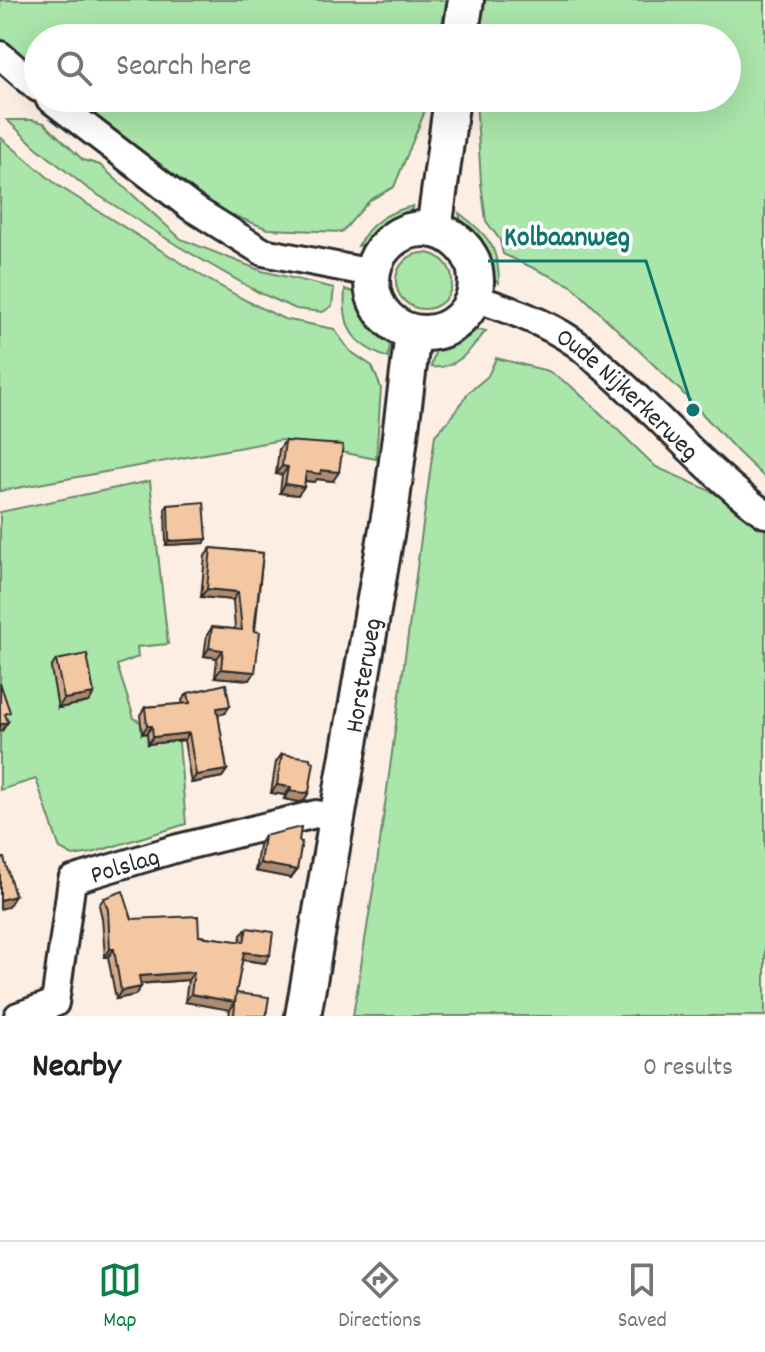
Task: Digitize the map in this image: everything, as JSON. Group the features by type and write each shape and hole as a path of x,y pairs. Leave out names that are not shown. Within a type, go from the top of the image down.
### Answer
{"main road":[{"path":"462,24 466,0"},
{"path":"434,230 450,112"},
{"path":"417,229 434,230 460,243 470,255 477,284 467,312 457,323 428,334 413,333 398,327 377,304 372,289 372,273 378,257 401,234 417,229"},
{"name":"Horsterweg","path":"303,1016 392,500 413,333"}],"street":[{"path":"0,55 24,76"},
{"path":"67,112 191,207 263,252 372,273"},
{"name":"Oude Nijkerkerweg","path":"474,298 541,323 576,343 742,497 765,514"},
{"name":"Polslag","path":"18,1016 55,1003 72,880 178,848 316,814 337,817"}],"green space":[{"path":"0,0 447,0 442,24 24,24 24,58 0,38"},
{"path":"478,0 765,0 765,478 681,391 572,286 503,254 500,240 486,221 477,112 741,112 741,24 475,24"},
{"path":"86,112 424,112 394,187 370,200 342,232 268,229 202,203"},
{"path":"7,120 44,123 83,160 100,165 181,239 262,271 334,288 332,306 323,312 296,309 258,292 87,188"},
{"path":"0,137 57,185 202,276 284,319 334,329 350,351 372,366 381,388 376,459 281,440 0,491"},
{"path":"413,206 392,234 377,242 358,246 368,230 381,219"},
{"path":"459,213 490,242 497,260 499,283 484,270 472,252"},
{"path":"424,253 444,261 452,281 444,301 424,309 404,301 396,281 404,261"},
{"path":"345,289 358,294 371,308 390,346 388,358 365,347 352,332 345,314"},
{"path":"461,331 486,331 456,362 431,367 438,347 447,336"},
{"path":"496,358 548,371 571,386 656,467 713,492 765,529 765,1016 353,1016 376,871 435,435 468,393 488,376"},
{"path":"150,481 168,644 137,647 138,657 117,665 134,718 147,726 177,720 186,824 73,856 60,849 36,779 0,790 0,512"}],"building":[{"path":"285,441 343,445 339,472 306,472 304,487 285,484 288,467 282,466"},
{"path":"204,502 207,539 169,541 168,505"},
{"path":"211,548 263,553 254,631 260,632 255,672 221,669 223,650 209,648 212,627 242,630 238,592 207,589"},
{"path":"87,654 94,694 64,699 56,660"},
{"path":"0,683 10,712 5,714 8,722 0,725"},
{"path":"226,684 230,706 217,708 227,770 196,775 189,733 153,737 152,726 147,726 145,707 190,703 188,693"},
{"path":"282,754 310,758 314,762 309,792 290,791 291,787 277,785"},
{"path":"301,827 297,870 260,863 264,836"},
{"path":"4,858 15,896 0,900 0,859"},
{"path":"123,891 132,919 198,916 199,936 244,942 247,928 273,932 270,955 244,952 235,1002 191,994 194,972 139,976 141,987 121,991 114,949 110,949 108,910 104,898"},
{"path":"236,993 269,997 266,1016 234,1016"}],"place":[{"name":"Kolbaanweg","path":"693,410"}]}
